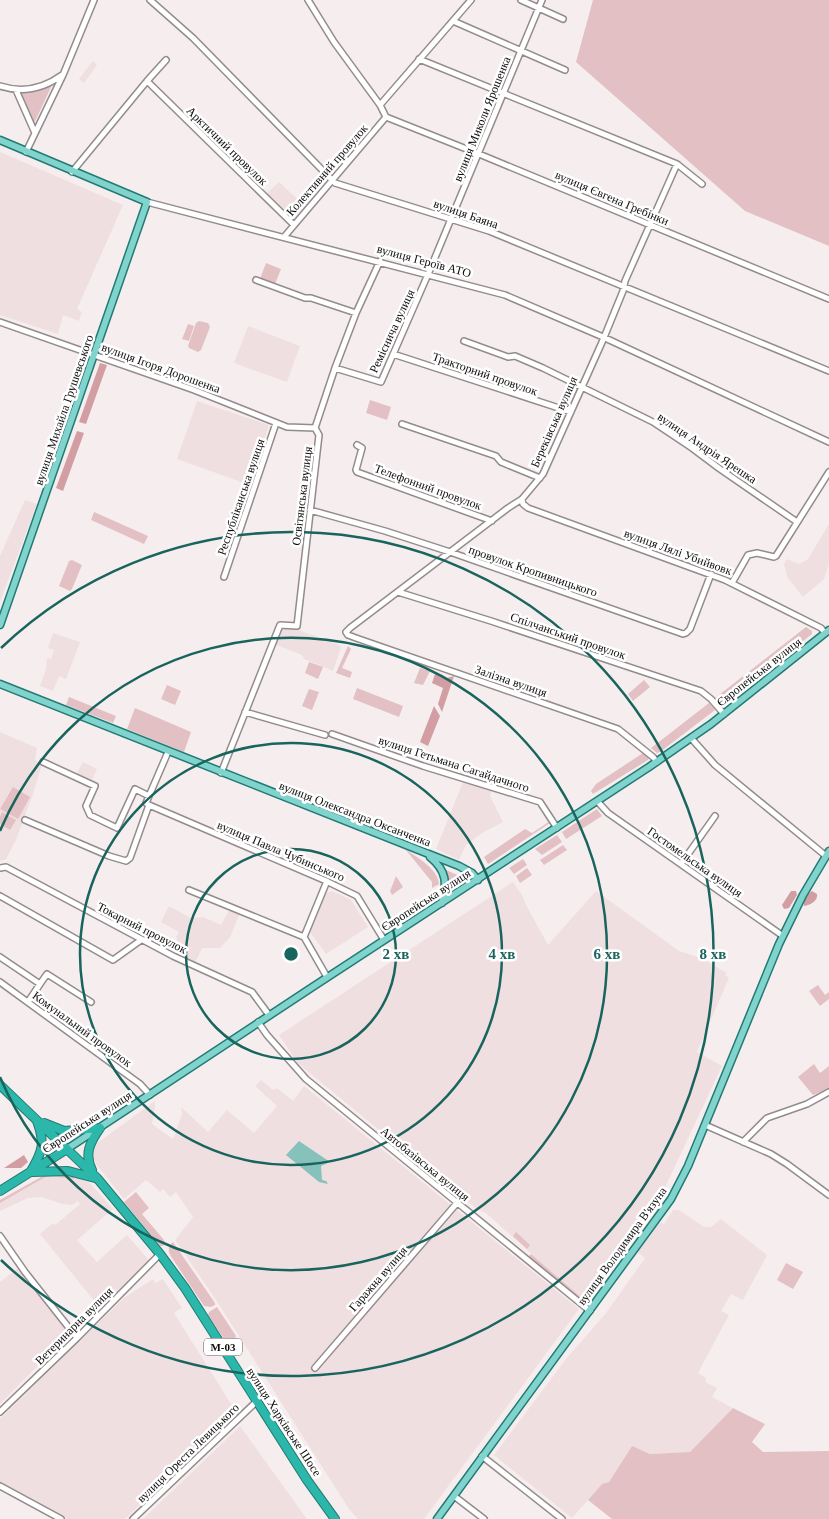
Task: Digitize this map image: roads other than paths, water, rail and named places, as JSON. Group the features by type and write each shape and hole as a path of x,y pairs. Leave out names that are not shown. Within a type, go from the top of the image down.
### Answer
{"highway":[{"name":"М-03","path":"0,1085 67,1149"},
{"path":"36,1119 64,1131 100,1128"},
{"path":"36,1119 42,1134 42,1147 30,1172 68,1171 96,1178"},
{"path":"96,1178 87,1155 91,1141 100,1128"},
{"name":"вулиця Харківське Шосе","path":"67,1149 96,1178 160,1254 185,1288 307,1480 335,1519"},
{"name":"Європейська вулиця","path":"0,1191 67,1149"}],"main road":[{"name":"вулиця Героїв АТО","path":"0,140 72,172 148,202"},
{"name":"вулиця Михайла Грушевського","path":"0,625 148,202"},
{"name":"Європейська вулиця","path":"67,1149 657,762 724,714 827,632"},
{"name":"вулиця Олександра Оксанченка","path":"0,684 472,872 478,880"},
{"path":"425,853 436,863 444,875 446,887 442,903"},
{"name":"вулиця Володимира В'язуна","path":"437,1519 671,1199 705,1125 783,936 803,895 827,854"}],"street":[{"path":"26,152 63,75 94,0"},
{"name":"вулиця Баяна","path":"150,0 194,38 332,181 489,231 829,371"},
{"path":"308,0 334,42 380,105 386,117"},
{"path":"380,105 470,0"},
{"path":"521,0 563,18"},
{"name":"вулиця Миколи Ярошенка","path":"429,274 542,0"},
{"path":"453,20 565,70"},
{"path":"419,59 677,164 702,184"},
{"path":"72,172 166,60"},
{"path":"0,86 16,90 44,86 63,75"},
{"name":"Арктичний провулок","path":"147,81 294,225"},
{"path":"16,90 35,133"},
{"name":"Колективний провулок","path":"284,237 386,117"},
{"name":"вулиця Євгена Гребінки","path":"386,117 829,299"},
{"name":"Береківська вулиця","path":"348,635 346,632 348,629 522,499 540,478 604,337 677,164"},
{"name":"вулиця Героїв АТО","path":"148,202 505,295 604,337 829,442"},
{"name":"Освітянська вулиця","path":"245,712 280,625 297,626 319,435 315,428 356,314 380,261"},
{"name":"Реміснича вулиця","path":"335,368 381,382 429,274"},
{"path":"256,280 356,314"},
{"name":"вулиця Ігоря Дорошенка","path":"0,322 194,390 287,427 315,428"},
{"name":"вулиця Андрія Ярешка","path":"464,341 508,357 515,356 653,422 797,522"},
{"name":"Тракторний провулок","path":"393,354 570,412"},
{"name":"Республіканська вулиця","path":"224,577 276,423"},
{"path":"402,424 496,456 501,462 540,478"},
{"name":"Телефонний провулок","path":"357,445 362,448 356,470 359,473 492,521"},
{"path":"732,583 748,554 755,553 776,557 829,472"},
{"name":"вулиця Лялі Убийвовк","path":"522,499 523,504 528,508 732,583 827,632"},
{"name":"провулок Кропивницького","path":"310,510 450,552 682,634 689,631 711,574"},
{"name":"Спілчанський провулок","path":"398,592 701,691 724,714"},
{"name":"Залізна вулиця","path":"348,635 618,729 653,756 657,762"},
{"path":"221,773 245,712 324,735"},
{"name":"вулиця Гетьмана Сагайдачного","path":"332,734 423,766 540,802 558,828"},
{"path":"691,738 714,765 827,854"},
{"path":"26,820 109,856 126,861 130,858 149,805 146,803 168,752"},
{"path":"43,762 95,786 86,806 90,815 117,828 135,789 150,796"},
{"name":"Гостомельська вулиця","path":"598,802 608,813 783,936"},
{"name":"вулиця Павла Чубинського","path":"149,805 327,881 357,896 384,940"},
{"path":"681,864 716,816"},
{"name":"Токарний провулок","path":"0,868 6,868 140,940 252,992 269,1015"},
{"path":"304,937 327,881"},
{"path":"189,890 304,937 328,977"},
{"path":"0,896 113,960 140,940"},
{"path":"0,957 40,984"},
{"path":"28,1002 48,974 91,1002"},
{"name":"Комунальний провулок","path":"0,982 140,1084 150,1094"},
{"name":"Автобазівська вулиця","path":"258,1022 269,1038 306,1079 590,1311"},
{"path":"743,1142 767,1118 807,1104 829,1092"},
{"path":"705,1125 771,1154 829,1195"},
{"name":"Гаражна вулиця","path":"315,1368 457,1203"},
{"path":"0,1236 25,1272 77,1338"},
{"name":"Ветеринарна вулиця","path":"0,1412 160,1254"},
{"name":"вулиця Ореста Левицького","path":"133,1519 257,1400"},
{"path":"482,1456 562,1519"},
{"path":"0,1486 61,1519"},
{"path":"454,1496 484,1519"}],"water":[{"path":"299,1141 330,1162 321,1166 322,1180 328,1184 319,1182 286,1155"}]}
